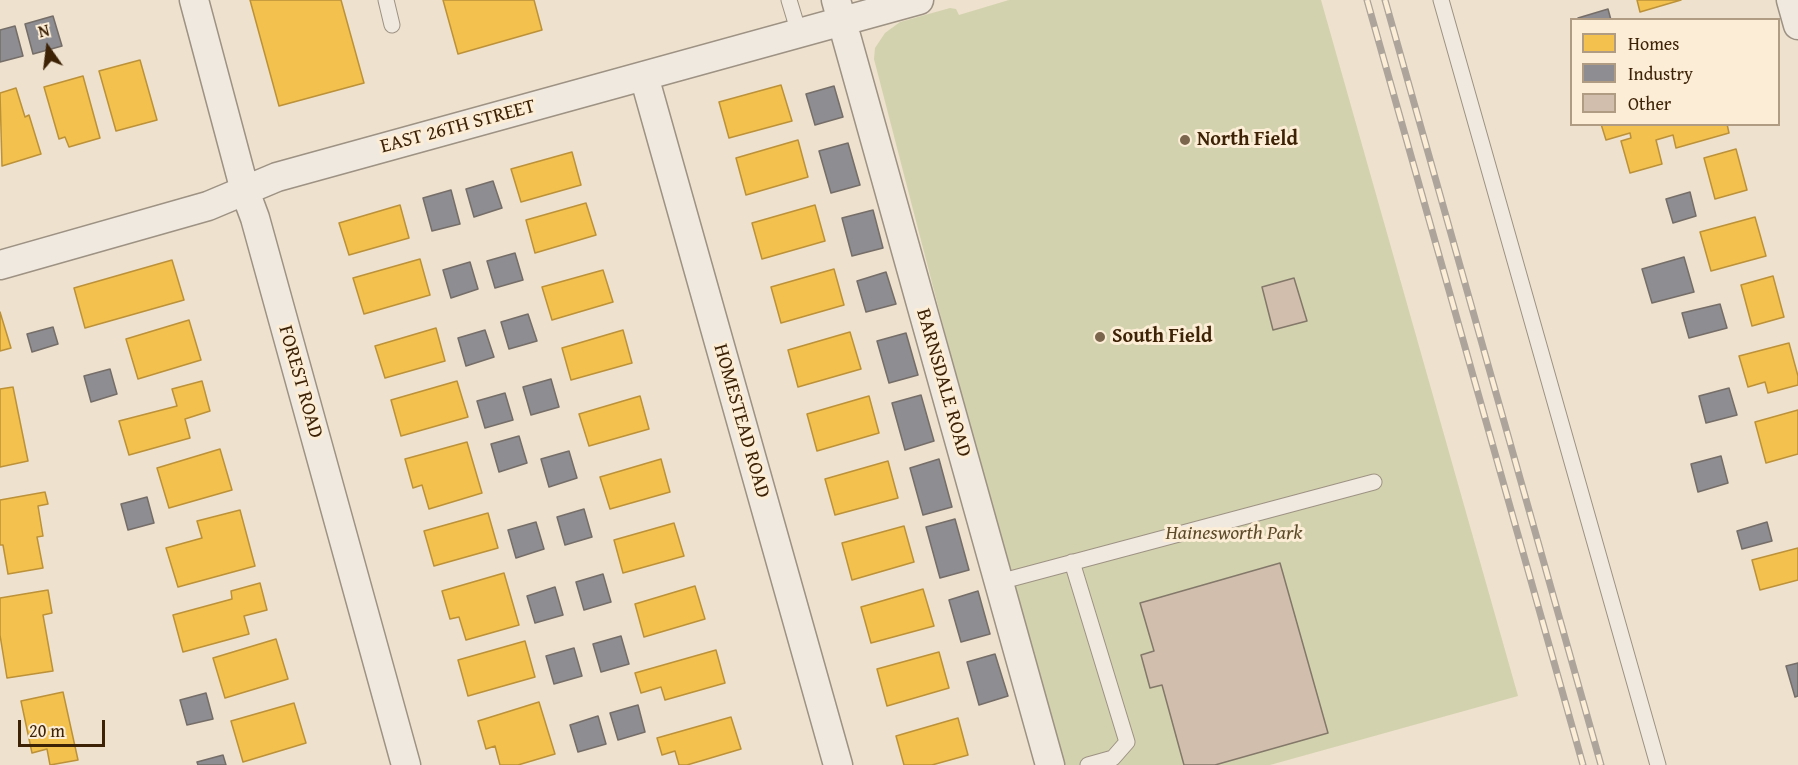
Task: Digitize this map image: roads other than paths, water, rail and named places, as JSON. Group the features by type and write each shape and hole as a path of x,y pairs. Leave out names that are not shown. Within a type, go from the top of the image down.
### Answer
{"street":[{"name":"FOREST ROAD","path":"194,0 245,191 255,218 406,765"},
{"name":"EAST 26TH STREET","path":"0,265 208,206 277,177 799,33 839,11 919,0"},
{"path":"1791,0 1798,25"},
{"name":"BARNSDALE ROAD","path":"839,11 1050,765"},
{"name":"HOMESTEAD ROAD","path":"644,76 838,765"}],"lane":[{"path":"386,0 392,25"},
{"path":"789,0 799,33"},
{"path":"1441,0 1658,765"},
{"path":"999,582 1374,482"},
{"path":"1072,562 1127,742 1113,758 1088,765"}],"railway":[{"path":"1367,0 1583,765"},
{"path":"1385,0 1601,765"}],"place":[{"name":"North Field","path":"1185,140"},
{"name":"South Field","path":"1100,337"}],"park label":[{"name":"Hainesworth Park","path":"1234,534"}]}
